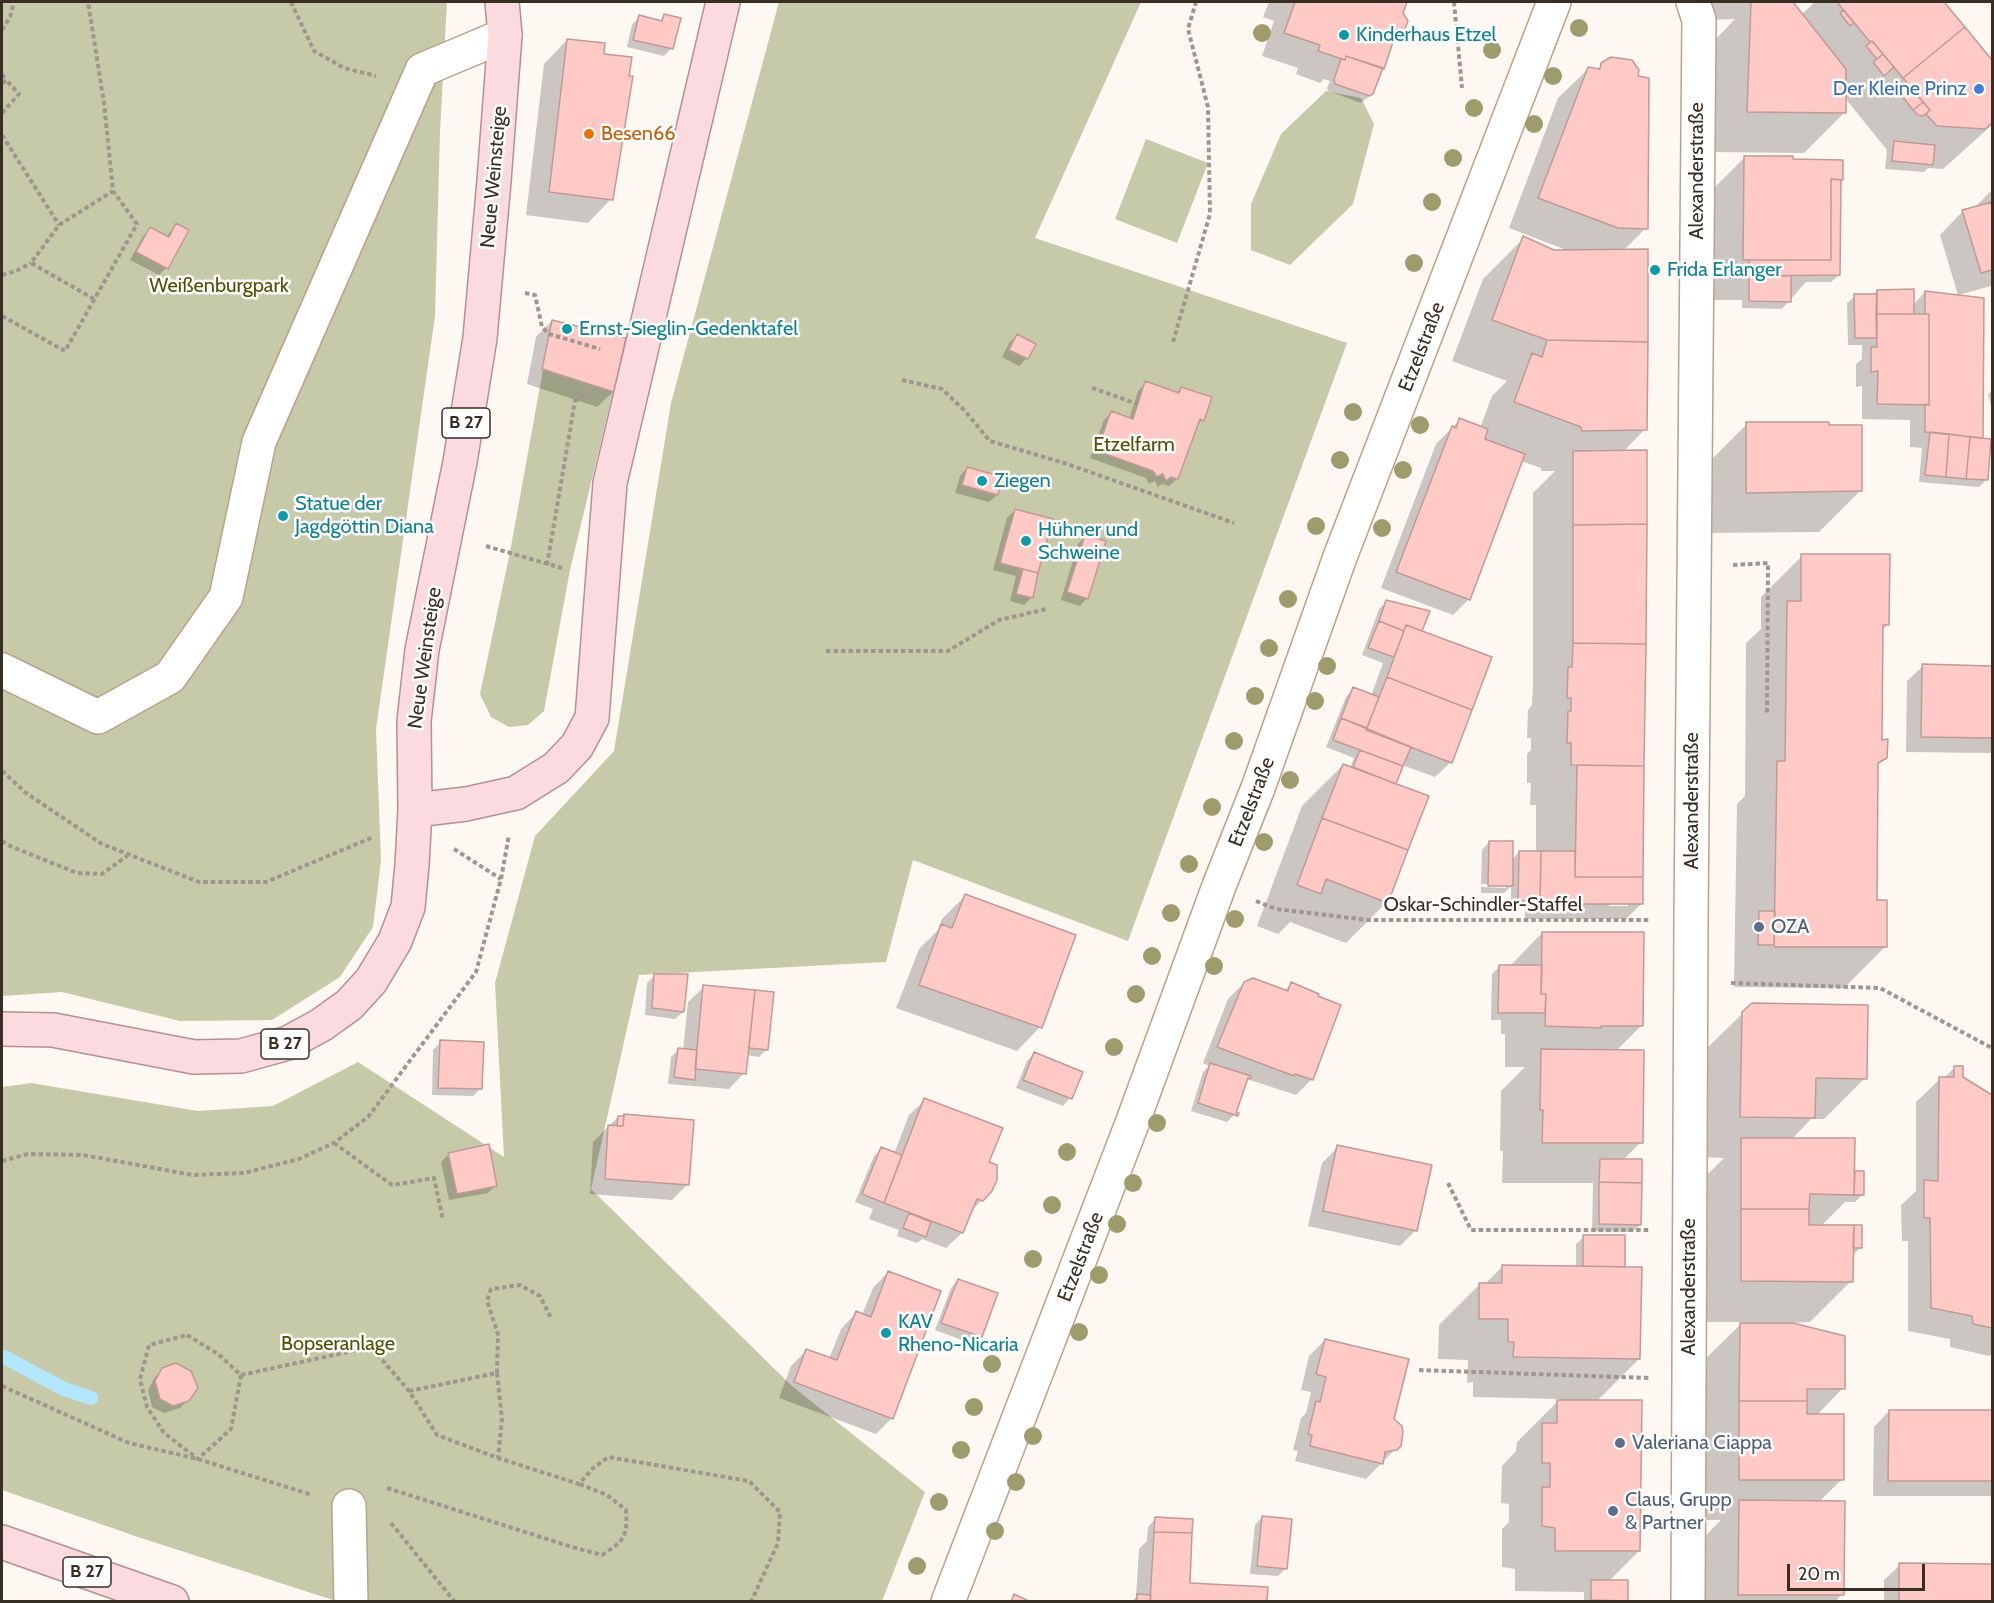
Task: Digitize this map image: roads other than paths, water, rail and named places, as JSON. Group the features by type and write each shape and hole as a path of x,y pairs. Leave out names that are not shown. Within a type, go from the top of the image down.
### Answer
{"main road":[{"name":"Neue Weinsteige","path":"415,810 414,721 422,650 460,462 480,338 505,35 502,2"},
{"path":"415,810 466,804 516,793 556,768 577,746 592,718 601,574 610,483 723,2"},
{"name":"B 27","path":"2,1029 53,1030 194,1057 241,1056 288,1043 321,1026 349,1005 371,981 395,941 408,907 415,810"},
{"name":"B 27","path":"2,1542 172,1602"}],"street":[{"name":"Etzelstraße","path":"948,1602 1258,788 1340,557 1554,2"},
{"name":"Alexanderstraße","path":"1688,1602 1699,20 1694,2"},
{"path":"2,670 98,717 170,677 226,597 259,442 422,70 505,35"},
{"path":"349,1506 351,1602"}],"waterway":[{"path":"2,1356 64,1389 91,1398"}],"place":[{"name":"Kinderhaus Etzel","path":"1344,35"},
{"name":"Der Kleine Prinz","path":"1979,89"},
{"name":"Besen66","path":"589,134"},
{"name":"Frida Erlanger","path":"1655,270"},
{"name":"Ernst-Sieglin-Gedenktafel","path":"567,329"},
{"name":"Ziegen","path":"982,481"},
{"name":"Statue der Jagdgöttin Diana","path":"283,516"},
{"name":"Hühner und Schweine","path":"1026,541"},
{"name":"OZA","path":"1759,927"},
{"name":"KAV Rheno-Nicaria","path":"886,1333"},
{"name":"Valeriana Ciappa","path":"1620,1443"},
{"name":"Claus, Grupp & Partner","path":"1613,1511"}],"park label":[{"name":"Weißenburgpark","path":"219,286"},
{"name":"Etzelfarm","path":"1134,445"},
{"name":"Bopseranlage","path":"338,1344"}]}
